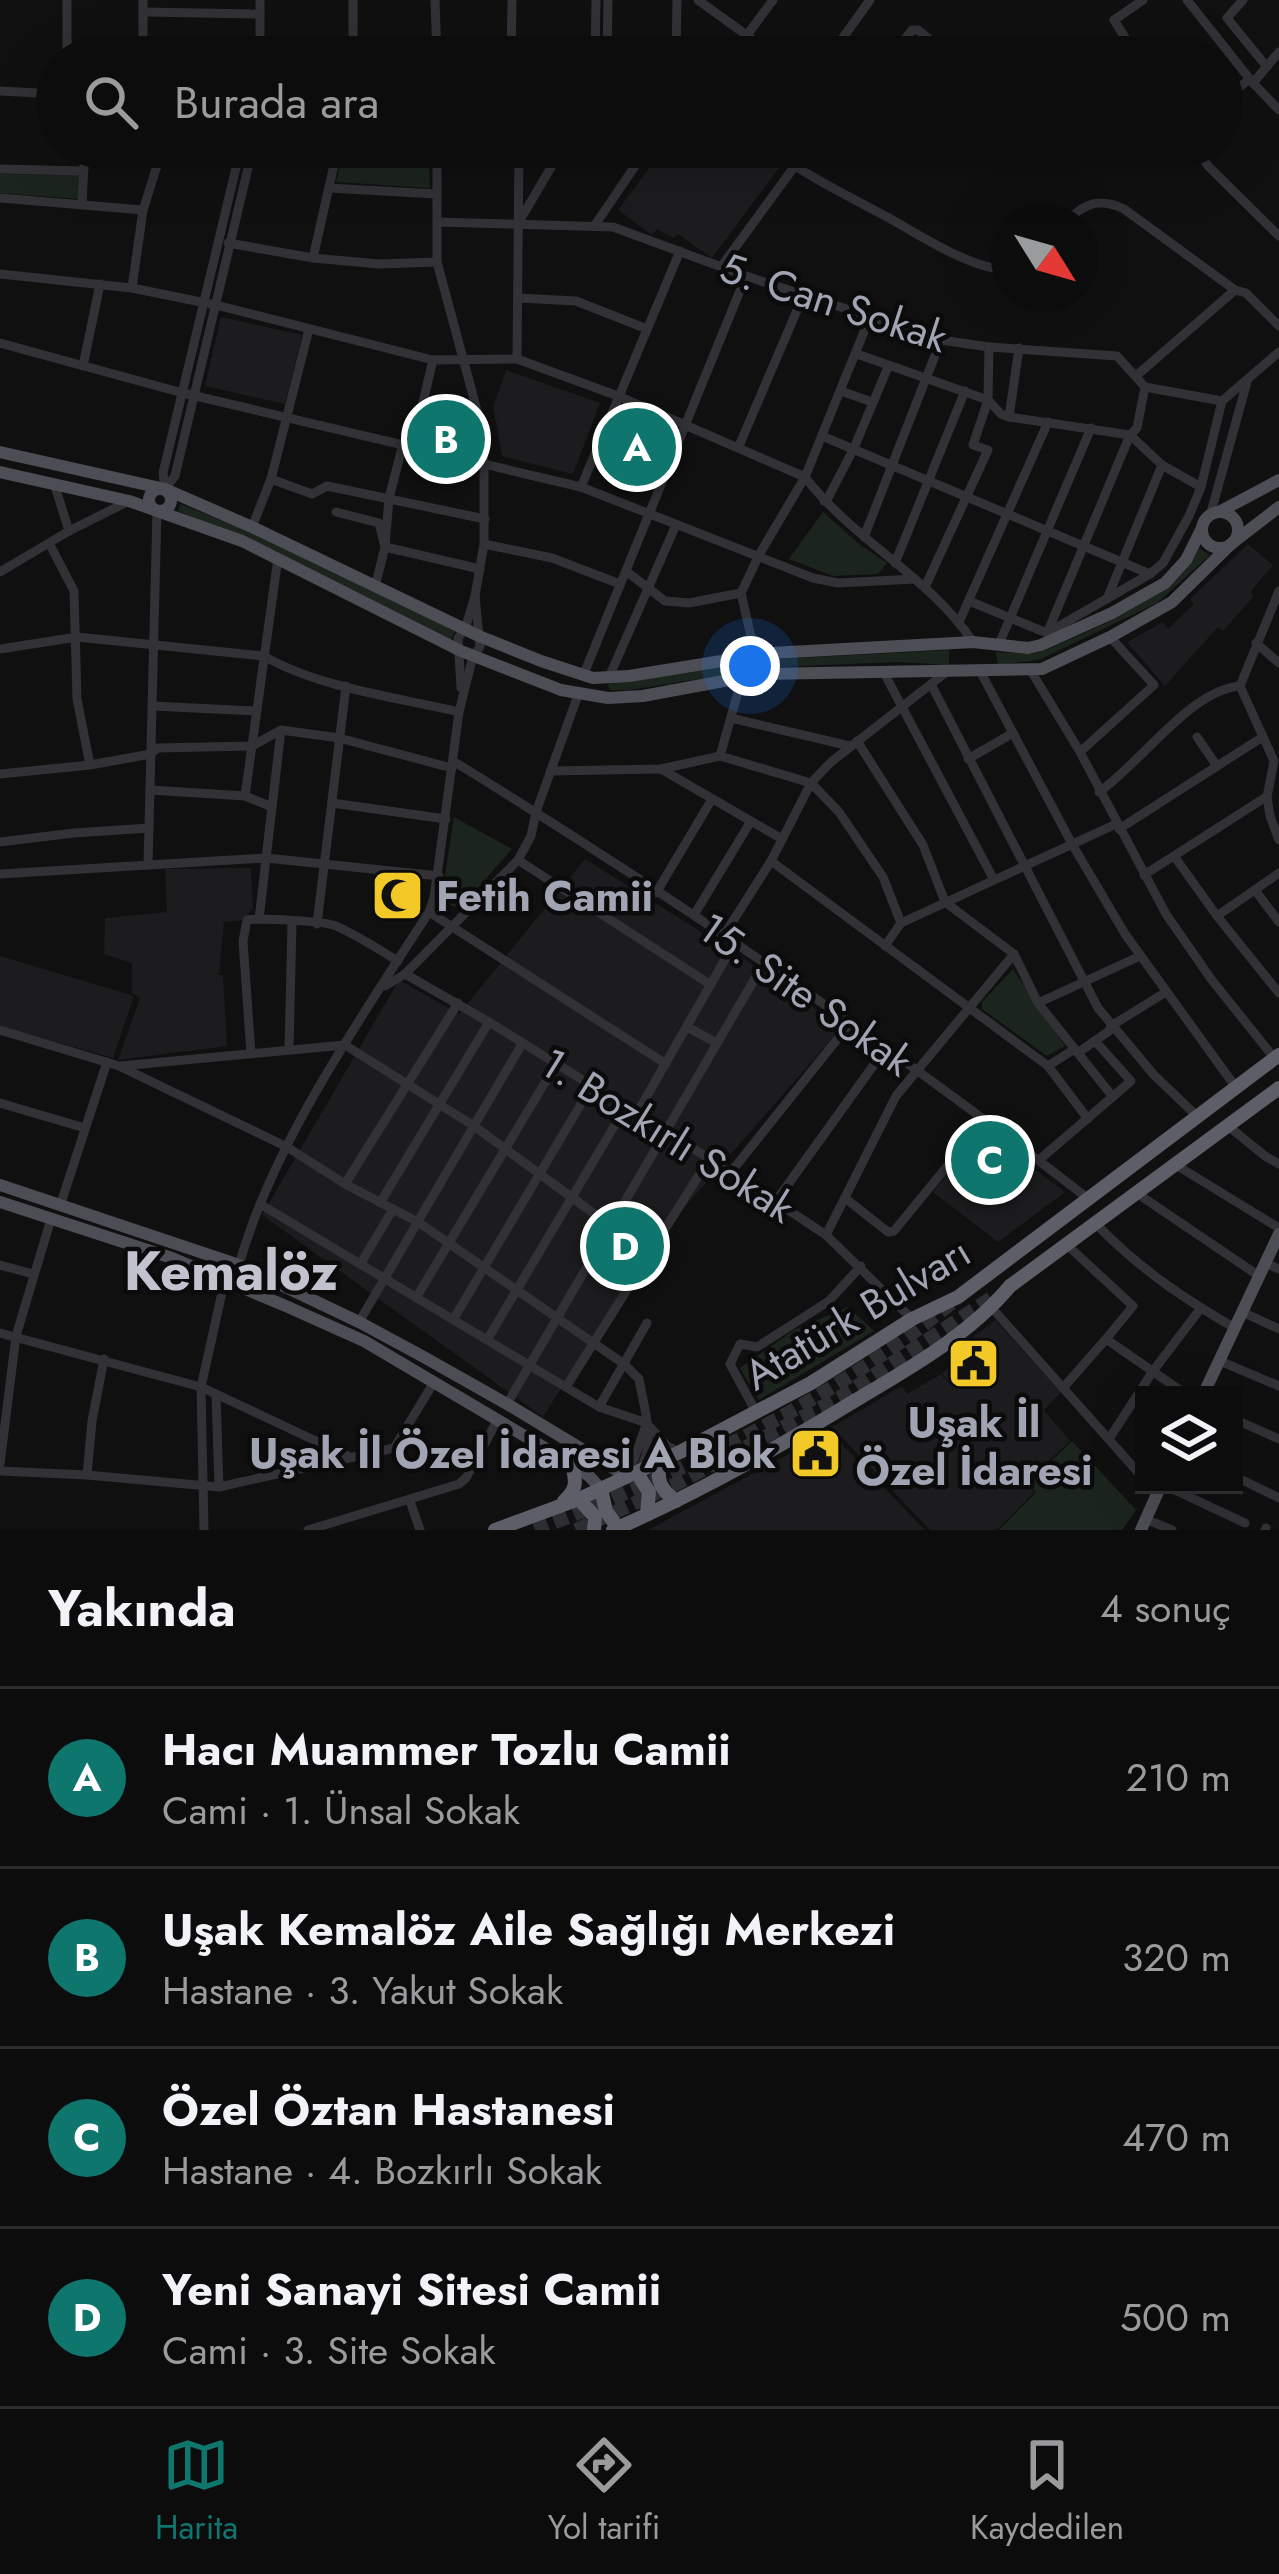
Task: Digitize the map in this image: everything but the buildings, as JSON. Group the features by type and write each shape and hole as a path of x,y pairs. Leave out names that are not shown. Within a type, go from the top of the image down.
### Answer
{"highway":[{"name":"Atatürk Bulvarı","path":"495,1530 661,1462 812,1383 912,1319 958,1298 1277,1057"},
{"name":"Atatürk Bulvarı","path":"628,1525 785,1443 893,1378 1279,1088"},
{"path":"661,1462 661,1486 676,1501"},
{"path":"556,1508 574,1492 577,1482 572,1464"},
{"path":"601,1490 606,1511 628,1525 649,1492 632,1475"},
{"path":"579,1498 595,1517 594,1530"}],"main road":[{"path":"0,452 165,490 479,636 584,676 609,677 755,654 973,642 1028,648 1156,590 1186,560 1210,519 1279,480"},
{"path":"0,472 129,501 242,541 467,653 578,694 608,698 761,674 1042,669 1172,602 1279,507"},
{"path":"157,511 170,505 165,490"},
{"path":"1229,514 1236,521 1238,531 1232,544 1214,547 1205,539 1210,519 1229,514"},
{"path":"957,671 952,658 955,650 973,642 990,649 993,656 982,671"},
{"path":"578,694 584,676"},
{"path":"0,1185 235,1263 359,1322 632,1475"},
{"path":"0,1202 172,1258 364,1341 572,1464 601,1490"},
{"path":"1208,1386 1268,1269 1279,1231"},
{"path":"229,1281 239,1276 235,1263"},
{"path":"498,1419 507,1404"},
{"path":"1141,1526 1152,1494"}],"street":[{"path":"67,0 67,36"},
{"path":"260,0 260,36"},
{"path":"352,0 353,36"},
{"path":"435,0 436,36"},
{"path":"512,0 512,36"},
{"path":"595,36 596,0"},
{"path":"607,36 608,0"},
{"path":"676,36 677,0"},
{"path":"698,0 747,35 773,0"},
{"path":"846,36 870,0"},
{"path":"1124,36 1114,20 1143,0"},
{"path":"1187,0 1215,36"},
{"path":"1242,36 1227,18 1243,0"},
{"path":"143,6 260,14"},
{"path":"1243,38 1267,67"},
{"path":"1243,86 1279,52"},
{"path":"1243,71 1279,110"},
{"path":"0,91 36,93"},
{"path":"82,203 84,168"},
{"path":"132,288 143,210 156,168"},
{"path":"226,243 238,168"},
{"path":"165,490 175,476 189,394 247,168"},
{"path":"313,258 333,168"},
{"path":"235,1263 287,1147 429,912 439,876 467,653 458,638 475,596 485,519 482,429 437,262 437,168"},
{"path":"517,358 519,168"},
{"path":"518,223 551,168"},
{"path":"595,225 634,168"},
{"path":"722,267 793,168"},
{"path":"796,168 948,249 991,267"},
{"path":"1210,168 1279,236"},
{"path":"0,170 84,171"},
{"path":"328,188 437,194"},
{"path":"0,198 143,210"},
{"path":"1092,204 1108,201 1124,209 1235,290 1246,293 1279,326"},
{"name":"5. Can Sokak","path":"436,222 614,227 940,340 1117,356 1145,387"},
{"path":"226,243 379,264 437,262"},
{"path":"580,487 680,251"},
{"path":"0,274 132,288 433,359 517,358 805,476 824,501 925,587 973,642"},
{"path":"584,676 746,276"},
{"path":"83,366 100,284"},
{"path":"1136,376 1235,290"},
{"path":"739,446 803,294"},
{"path":"518,298 576,301 647,329"},
{"path":"755,654 741,593 805,476 870,317"},
{"path":"252,527 272,479 309,329"},
{"path":"864,537 940,340"},
{"path":"0,343 189,394 580,487 813,578 838,583 915,579"},
{"path":"973,445 988,400 989,346"},
{"path":"1009,418 1019,348"},
{"path":"1048,638 1162,562 1201,487 1222,401 1279,352"},
{"path":"857,354 988,400 1009,418 1130,434 1162,465 1201,487"},
{"path":"403,444 414,440 433,359"},
{"path":"824,501 854,448 888,367"},
{"path":"1210,519 1248,378"},
{"path":"1048,638 1082,545 1130,434 1137,428 1145,387 1222,401"},
{"path":"841,391 872,403"},
{"path":"895,563 965,392"},
{"path":"959,622 1048,422"},
{"path":"999,644 1091,428"},
{"path":"822,436 1150,574"},
{"path":"925,587 988,450 946,437"},
{"path":"375,586 403,444"},
{"path":"1107,600 1162,465"},
{"path":"272,479 312,494 327,486 485,519"},
{"path":"54,483 69,531"},
{"path":"0,572 129,501"},
{"path":"148,865 157,511"},
{"path":"336,512 379,523 385,547"},
{"path":"609,677 676,524"},
{"path":"49,543 74,592 77,699 90,765"},
{"path":"484,544 552,558 620,584"},
{"path":"385,547 480,569"},
{"path":"245,796 278,558"},
{"path":"626,571 665,602 689,603 741,593"},
{"path":"1279,591 1240,686 1261,738 1276,759 1267,797 1279,840"},
{"path":"467,653 479,647 475,596"},
{"path":"969,601 1048,638"},
{"path":"0,649 77,637 264,656 346,686 460,707"},
{"path":"1080,752 1154,685 1110,637"},
{"path":"1256,644 1279,663"},
{"path":"883,671 994,880"},
{"path":"637,1115 710,985 811,783 854,743 957,671"},
{"path":"982,671 1072,844 1140,956 1237,1090"},
{"path":"1031,671 1166,914 1211,979 1277,1057"},
{"path":"719,756 742,678"},
{"path":"317,924 346,686"},
{"path":"932,686 1111,1026 1199,1118"},
{"path":"1099,792 1120,778 1183,715 1226,687 1240,686"},
{"path":"380,989 405,974 518,860 531,836 578,694"},
{"path":"152,706 257,711"},
{"path":"730,718 854,743 923,845 945,902 1014,954 1038,1003 1113,1097"},
{"path":"0,774 90,765 151,754 157,748 252,746 281,730"},
{"path":"251,1054 243,941 253,920 266,858 281,730"},
{"name":"15. Site Sokak","path":"281,730 339,738 453,765 536,812 765,961 1090,1200"},
{"path":"968,759 1013,733"},
{"path":"1197,737 1217,766"},
{"path":"885,946 901,923 1118,826 1261,738"},
{"path":"550,772 661,769 719,756 811,783 839,812 883,877 901,923"},
{"path":"661,769 782,839"},
{"path":"150,790 245,796 272,807"},
{"path":"1144,874 1267,797"},
{"path":"656,893 712,799"},
{"path":"332,802 446,819"},
{"path":"694,915 751,821"},
{"path":"0,842 149,828"},
{"path":"1174,856 1279,993"},
{"path":"0,874 266,858 439,876"},
{"path":"518,860 710,985"},
{"path":"771,861 1048,1066 1088,1119"},
{"path":"1217,916 1279,873"},
{"path":"1255,890 1279,922"},
{"path":"429,912 666,1064"},
{"path":"253,920 331,923 398,961"},
{"path":"289,1050 292,923"},
{"path":"826,1235 896,1096 1014,954"},
{"path":"1038,1003 1140,956"},
{"path":"507,1404 765,961"},
{"path":"1268,980 1279,971"},
{"name":"1. Bozkırlı Sokak","path":"405,974 826,1235 912,1319"},
{"path":"1073,1050 1079,1052 1166,992"},
{"path":"345,1184 458,1003"},
{"path":"380,1203 489,1022"},
{"path":"731,1172 851,1022"},
{"path":"687,1027 717,1043"},
{"path":"0,1030 118,1066 287,1147 418,1222 624,1364 639,1378 650,1445 646,1459 632,1475"},
{"path":"1039,1160 1131,1082 1095,1041"},
{"path":"359,1322 522,1044"},
{"path":"118,1066 345,1045 474,1126 610,1226"},
{"path":"776,1201 886,1048"},
{"path":"1048,1066 1073,1050"},
{"path":"61,1203 106,1062"},
{"path":"154,1081 152,1070 160,1062"},
{"path":"416,1298 556,1064"},
{"path":"453,1320 591,1087"},
{"path":"0,1103 85,1128"},
{"path":"487,1340 625,1108"},
{"path":"845,1198 888,1232 894,1231 985,1120"},
{"path":"1228,1126 1279,1164"},
{"path":"566,1387 709,1159"},
{"path":"1176,1165 1279,1231"},
{"path":"1138,1193 1268,1269"},
{"path":"260,1204 599,1406 646,1423 658,1439 680,1452"},
{"path":"361,1263 393,1209"},
{"path":"51,1219 16,1336 3,1403 0,1467 219,1487 394,1448 434,1382"},
{"path":"1096,1224 1161,1283 1235,1328"},
{"path":"1063,1388 1133,1306 1067,1245"},
{"path":"0,1264 33,1274"},
{"path":"756,1412 730,1364 740,1344 757,1348 830,1301 861,1266"},
{"path":"204,1530 201,1387 229,1281"},
{"path":"992,1308 1135,1466"},
{"path":"1108,1439 1201,1309"},
{"path":"1242,1312 1279,1329"},
{"path":"599,1406 647,1323"},
{"path":"0,1333 201,1387 352,1458"},
{"path":"1106,1339 1174,1386"},
{"path":"87,1475 104,1359"},
{"path":"1220,1361 1279,1387"},
{"path":"216,1394 219,1487"},
{"path":"308,1530 459,1484 498,1419"},
{"path":"1243,1423 1279,1439"},
{"path":"1243,1480 1279,1498"},
{"path":"1174,1494 1245,1523"},
{"path":"410,1502 420,1530"},
{"path":"1141,1526 1172,1530"}],"shaded area":[{"path":"339,168 429,168 430,188 336,182"},
{"path":"649,168 779,168 712,258 678,234 673,238 657,229 652,235 618,210"},
{"path":"0,174 80,175 78,199 0,193"},
{"path":"221,317 302,335 285,404 205,386"},
{"path":"506,370 600,403 573,474 502,456 493,407"},
{"path":"180,504 251,532 455,631 451,640 271,550 178,511"},
{"path":"823,512 887,563 878,574 833,576 789,559"},
{"path":"1248,544 1273,565 1223,631 1218,627 1165,686 1127,642 1163,622 1168,629 1194,604 1190,599"},
{"path":"1199,548 1210,555 1157,603 1039,660 998,665 996,652 1046,650 1130,610 1168,583"},
{"path":"949,650 949,665 775,667 629,690 610,690 608,685 610,681 755,660"},
{"path":"454,817 512,849 460,908 441,902"},
{"path":"585,859 768,974 841,1028 649,1248 543,1417 262,1215 399,980 459,1014"},
{"path":"251,868 253,908 243,920 224,922 219,973 215,973 223,976 227,1046 118,1060 140,998 132,993 132,963 104,954 105,918 167,912 165,869"},
{"path":"0,956 134,996 113,1058 0,1026"},
{"path":"1013,969 1065,1046 1047,1056 982,1009 982,1002"},
{"path":"981,1128 1065,1192 998,1242 933,1192"},
{"path":"848,1307 874,1331 759,1400 740,1368 794,1330"},
{"path":"995,1320 1061,1392 1044,1410 1070,1441 1027,1481 1034,1492 997,1530 930,1530 832,1427 902,1386 907,1394 941,1374 955,1391 942,1373 977,1344 973,1337"},
{"name":"Uşak İl Özel İdaresi","path":"830,1432 925,1530 648,1530"},
{"path":"1072,1441 1136,1510 1122,1530 999,1530 1036,1492 1028,1483"}],"tunnel":[{"path":"576,1530 672,1486 839,1398 996,1295"},
{"path":"535,1530 752,1433 856,1372 951,1303"}],"place":[{"name":"Uşak Kemalöz Aile Sağlığı Merkezi","path":"446,439"},
{"name":"Hacı Muammer Tozlu Camii","path":"637,447"},
{"name":"Fetih Camii","path":"397,896"},
{"name":"Özel Öztan Hastanesi","path":"990,1160"},
{"name":"Yeni Sanayi Sitesi Camii","path":"625,1246"},
{"name":"Uşak İl Özel İdaresi","path":"974,1363"},
{"name":"Uşak İl Özel İdaresi A Blok","path":"815,1453"}],"district":[{"name":"Kemalöz","path":"231,1271"}]}
